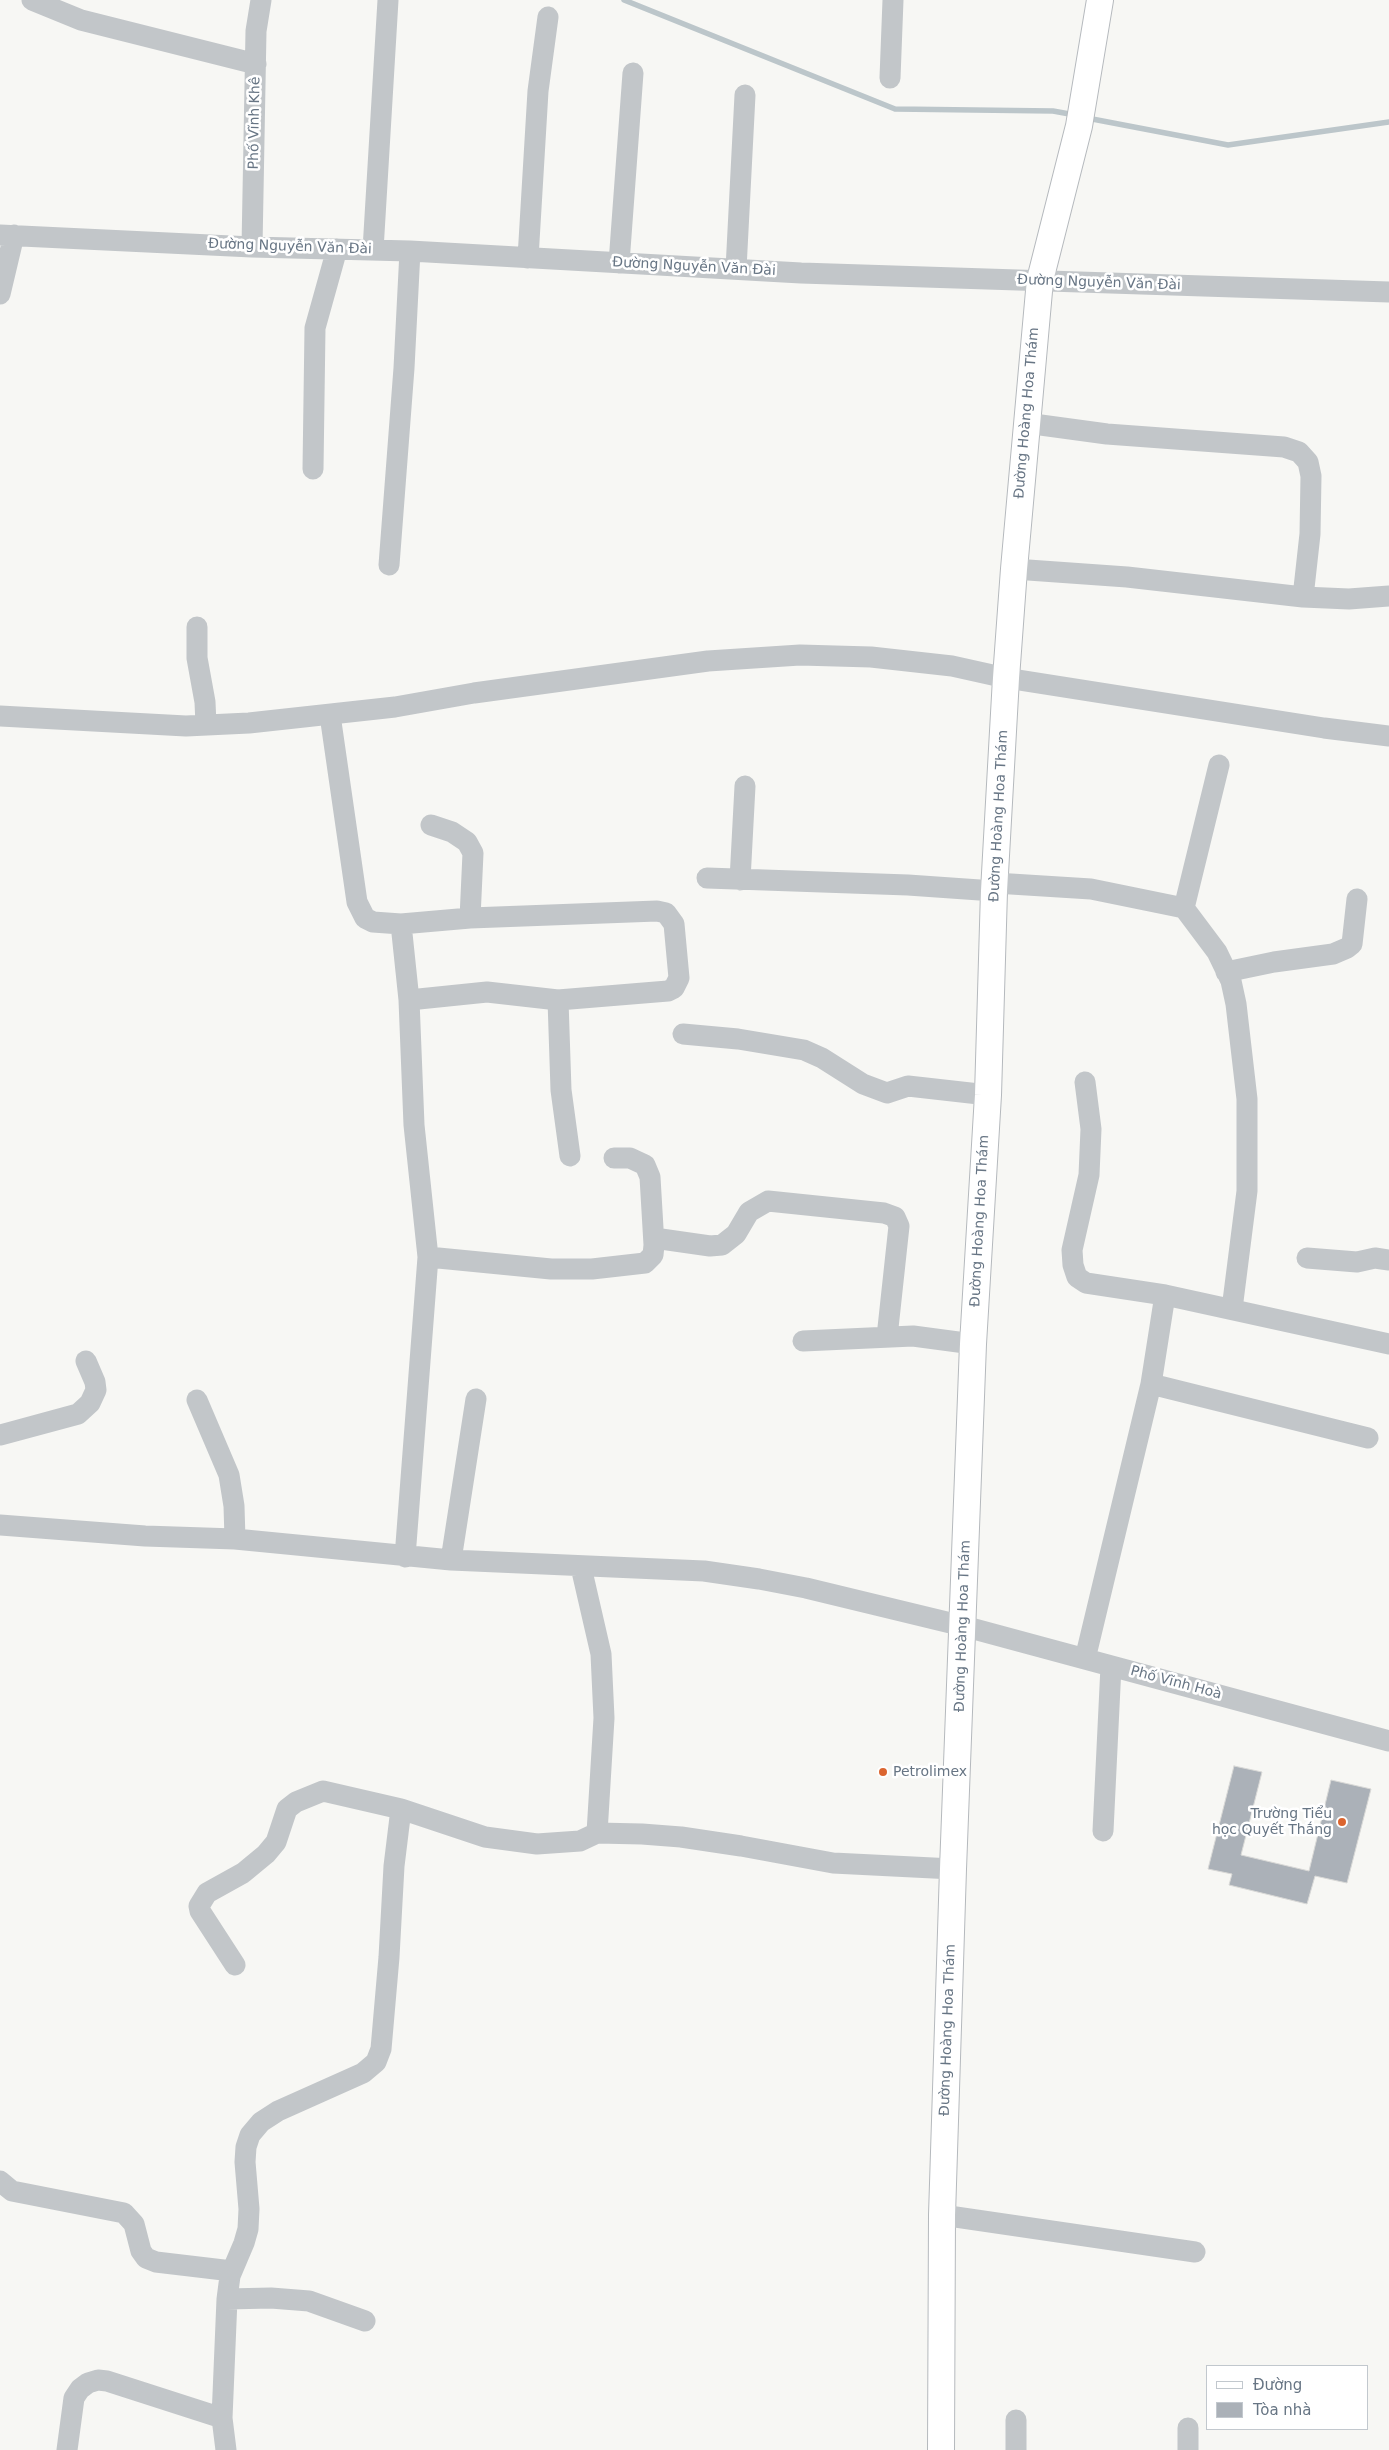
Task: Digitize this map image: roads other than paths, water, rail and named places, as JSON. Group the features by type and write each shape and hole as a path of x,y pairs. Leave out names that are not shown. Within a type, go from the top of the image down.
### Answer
{"main road":[{"name":"Đường Hoàng Hoa Thám","path":"937,2449 953,1869 973,1344 988,1095 994,887 1006,678 1026,423 1040,280 1081,115 1100,0"}],"street":[{"path":"32,0 81,20 256,64"},
{"name":"Phố Vĩnh Khê","path":"252,247 256,31 261,0"},
{"path":"373,250 388,0"},
{"path":"890,78 893,0"},
{"path":"528,258 538,91 548,17"},
{"path":"619,263 633,73"},
{"path":"736,269 745,95"},
{"path":"0,294 7,235"},
{"name":"Đường Nguyễn Văn Đài","path":"7,235 252,247 373,250 736,269 1389,292"},
{"path":"313,469 315,328 336,249"},
{"path":"389,565 410,252"},
{"path":"1026,423 1107,434 1284,447 1299,452 1308,462 1311,476 1310,534 1303,598"},
{"path":"1014,569 1127,577 1303,598 1349,599 1389,596"},
{"path":"197,627 197,658 205,702 206,725"},
{"path":"0,716 87,722 206,725 249,723 330,715 708,661 800,655 871,657 952,666 1006,678 1324,728 1389,736"},
{"path":"330,715 360,911 365,918 373,922 401,924 470,918 657,911 666,913 674,924 679,978 674,988 558,1000 487,992 409,1000"},
{"path":"1184,908 1219,765"},
{"path":"740,880 745,786"},
{"path":"432,825 452,832 467,842 473,853 470,918"},
{"path":"707,878 1091,889 1184,908 1217,952 1226,972 1236,1004 1247,1099 1247,1191 1232,1309"},
{"path":"1226,972 1274,962 1333,954 1347,948 1352,944 1357,899"},
{"path":"401,924 409,1000 413,1116 428,1257 405,1556"},
{"path":"558,1000 561,1090 570,1156"},
{"path":"683,1034 748,1040 804,1050 822,1058 863,1084 887,1093 908,1086 988,1095"},
{"path":"1085,1082 1091,1129 1090,1157 1089,1176 1072,1250 1072,1265 1077,1277 1086,1283 1165,1295 1389,1344"},
{"path":"428,1257 551,1269 592,1270 634,1266 645,1263 653,1255 654,1238 650,1177 645,1165 630,1158 614,1158"},
{"path":"654,1238 710,1246 722,1245 736,1234 749,1212 768,1201 884,1213 895,1217 900,1226 887,1337"},
{"path":"1307,1258 1358,1262 1375,1258 1389,1260"},
{"path":"1085,1659 1151,1384 1165,1295"},
{"path":"803,1341 913,1336 973,1344"},
{"path":"0,1435 78,1414 90,1403 96,1390 95,1382 86,1361"},
{"path":"1151,1384 1368,1438"},
{"path":"451,1560 476,1399"},
{"path":"197,1400 229,1475 234,1506 235,1539"},
{"name":"Phố Vĩnh Hoà","path":"0,1525 145,1536 235,1539 451,1560 704,1571 759,1579 806,1588 963,1626 1389,1741"},
{"path":"581,1567 601,1654 604,1718 597,1833"},
{"path":"1103,1831 1111,1666"},
{"path":"235,1965 199,1906 207,1893 243,1873 266,1854 276,1842 287,1809 296,1802 323,1791 402,1809 485,1837 509,1841 537,1844 580,1842 597,1833 681,1837 832,1863 953,1869"},
{"path":"226,2450 222,2418 227,2299 232,2271 248,2229 249,2199 245,2162 250,2135 261,2122 278,2110 364,2073 376,2062 379,2056 389,1957 394,1866 402,1809"},
{"path":"0,2181 12,2191 124,2213 134,2224 141,2251 146,2258 156,2262 232,2271"},
{"path":"942,2215 1195,2252"},
{"path":"227,2299 271,2298 309,2301 365,2321"},
{"path":"67,2450 74,2398 80,2389 98,2380 222,2418"},
{"path":"1016,2420 1016,2450"},
{"path":"1188,2428 1188,2450"}],"waterway":[{"path":"624,0 895,109 1053,111 1075,115"},
{"path":"1087,118 1228,145 1389,122"}],"place":[{"name":"Petrolimex","path":"883,1772"},
{"name":"Trường Tiểu học Quyết Thắng","path":"1342,1822"}]}
